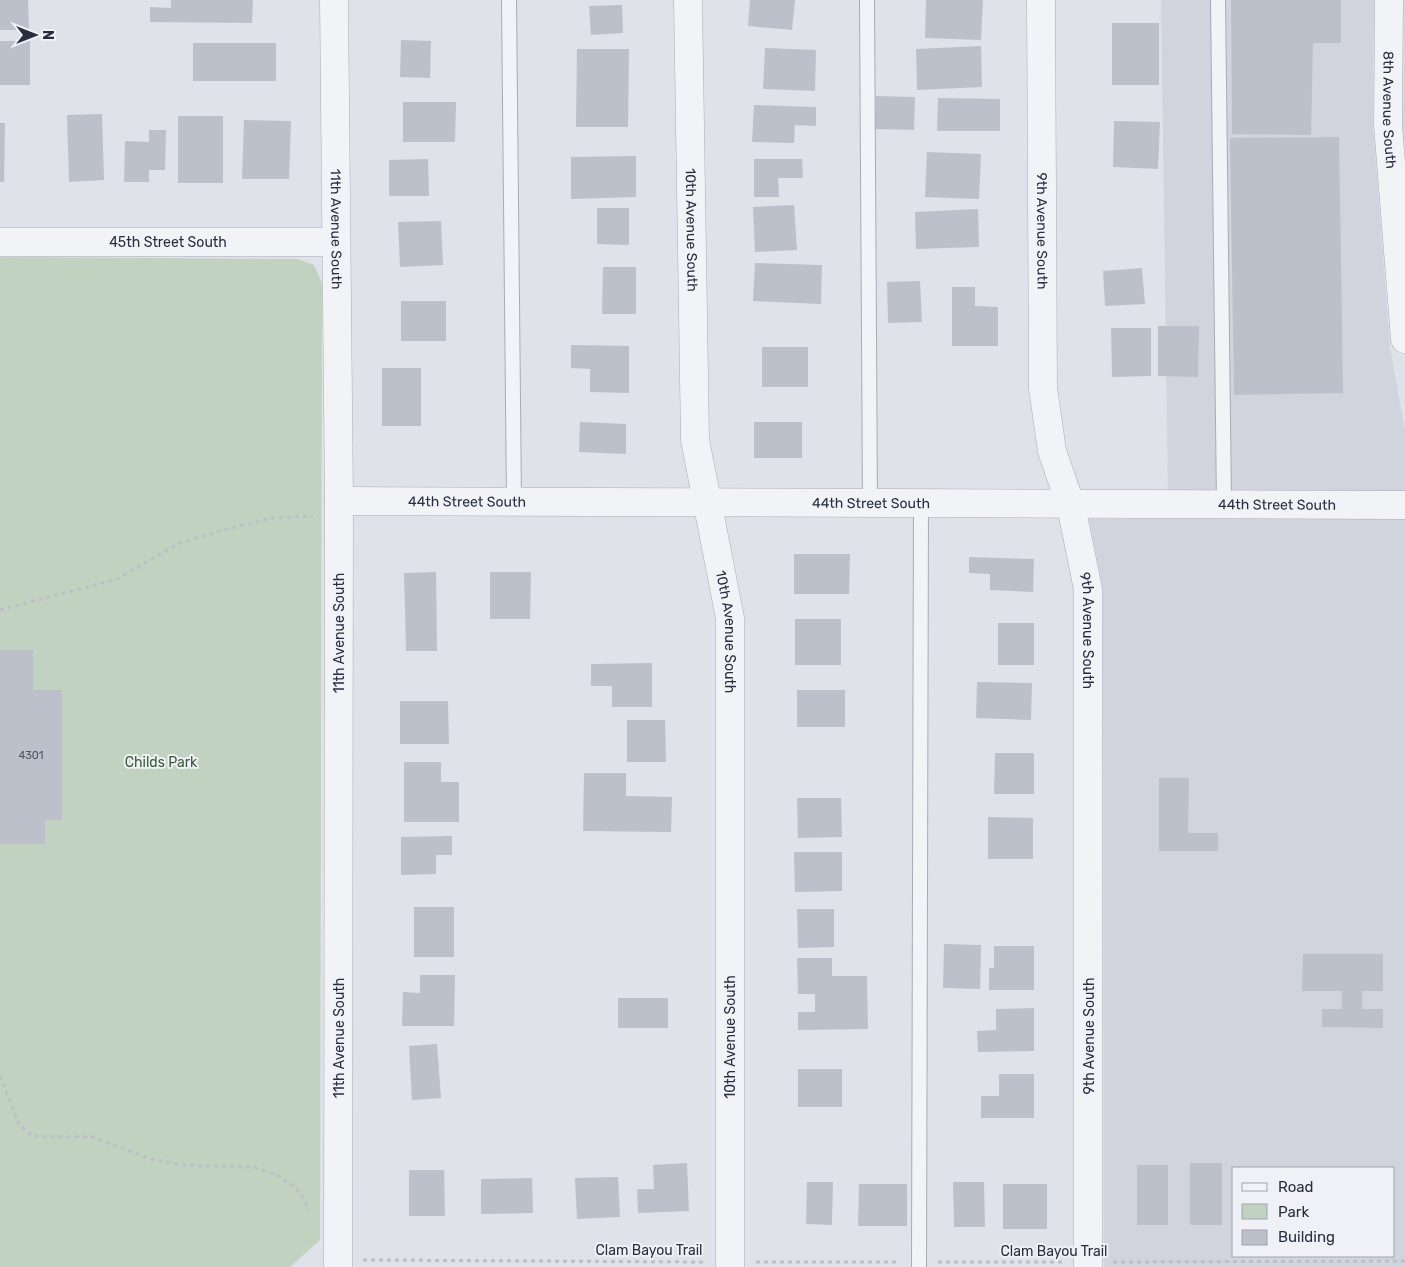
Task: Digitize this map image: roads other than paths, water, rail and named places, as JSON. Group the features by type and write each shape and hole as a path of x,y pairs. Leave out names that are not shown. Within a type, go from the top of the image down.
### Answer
{"street":[{"name":"11th Avenue South","path":"334,0 339,508 339,1263"},
{"name":"10th Avenue South","path":"688,0 695,440 730,618 730,1264"},
{"name":"9th Avenue South","path":"1041,0 1043,388 1052,451 1071,506 1088,589 1089,1264"},
{"name":"8th Avenue South","path":"1389,0 1397,74 1388,125 1400,226 1405,339"},
{"name":"45th Street South","path":"0,242 336,242"},
{"name":"44th Street South","path":"339,508 514,502 1405,506"}],"lane":[{"path":"509,0 514,502"},
{"path":"867,0 870,505"},
{"path":"1218,0 1224,506"},
{"path":"920,1264 921,505"}],"park label":[{"name":"Childs Park","path":"161,762"}]}
